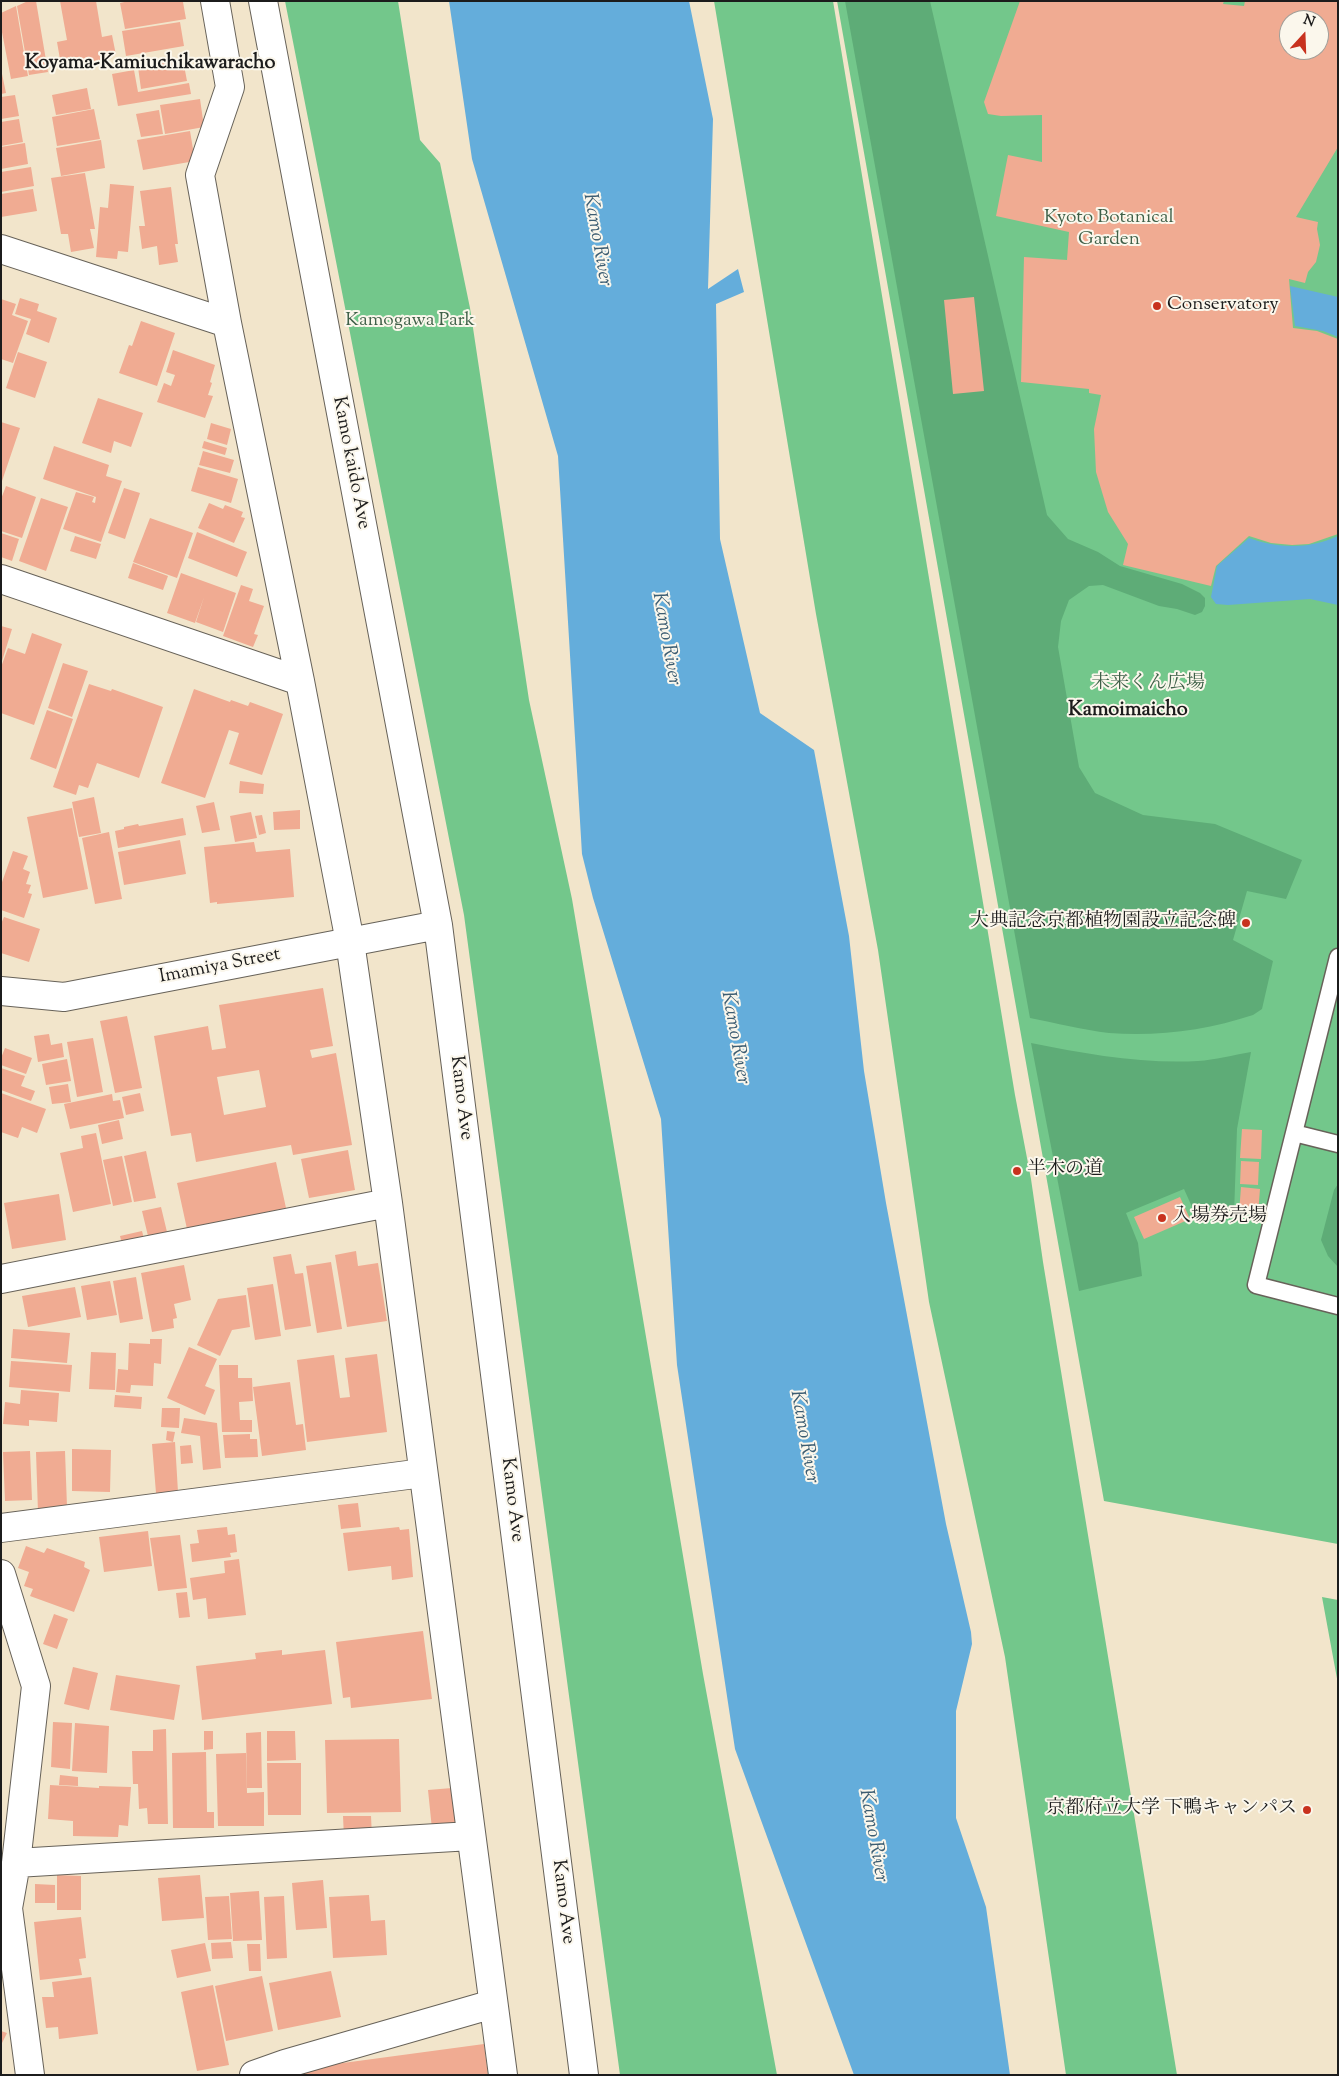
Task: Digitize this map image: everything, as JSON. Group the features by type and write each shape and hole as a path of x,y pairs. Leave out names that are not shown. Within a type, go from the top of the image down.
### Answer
{"street":[{"path":"215,1 230,87 200,175 350,942 388,1203 503,2075"},
{"name":"Kamo kaido Ave","path":"263,1 438,925"},
{"path":"1,249 228,323"},
{"path":"1,579 300,681"},
{"name":"Imamiya Street","path":"1,991 64,997 438,925"},
{"name":"Kamo Ave","path":"438,925 584,2075"},
{"path":"1,1279 388,1203"},
{"path":"1,1528 423,1473"},
{"path":"1,1574 36,1686 16,1863 8,1908 30,2075"},
{"path":"16,1863 471,1836"},
{"path":"254,2075 284,2069 494,2004"}],"lane":[{"path":"1338,957 1256,1284 1338,1306"},
{"path":"1294,1132 1338,1144"}],"green space":[{"name":"Kamogawa Park","path":"285,1 398,1 420,140 440,163 470,308 529,700 572,899 703,1674 777,2075 620,2075 464,915"},
{"path":"714,1 833,1 1015,1095 1031,1179 1043,1262 1177,2075 1066,2075 1005,1657 929,1302 878,950 816,614"},
{"name":"Kyoto Botanical Garden","path":"837,1 1338,1 1338,1544 1104,1501"},
{"path":"845,1 930,1 1047,515 1068,539 1098,552 1120,566 1182,584 1200,593 1205,598 1205,606 1202,612 1195,615 1159,606 1103,585 1089,586 1069,600 1061,621 1058,647 1079,767 1095,793 1143,815 1215,824 1302,860 1286,899 1247,891 1233,940 1273,961 1262,1009 1253,1015 1218,1025 1146,1034 1099,1032 1030,1018"},
{"path":"1031,1043 1135,1060 1177,1062 1217,1059 1251,1052 1237,1129 1234,1214 1197,1218 1184,1189 1126,1213 1138,1243 1142,1276 1079,1291"},
{"path":"1338,1184 1338,1267 1328,1256 1321,1240 1334,1190"},
{"path":"1322,1597 1338,1600 1338,1684"}],"water":[{"name":"Kamo River","path":"449,1 689,1 713,119 708,289 738,269 744,292 716,304 720,539 760,713 814,750 849,936 864,1071 886,1203 946,1524 971,1632 972,1644 956,1711 956,1818 986,1907 1010,2075 854,2075 735,1749 677,1365 661,1119 593,898 582,854 558,456 472,159"},
{"path":"1290,286 1338,297 1338,337 1323,331 1295,326"},
{"path":"1338,536 1338,605 1310,599 1228,605 1216,604 1211,597 1217,566 1249,538 1271,544 1294,546 1316,543"}],"building":[{"path":"28,1 36,1 48,72 29,75 17,6"},
{"path":"60,1 96,1 102,37 112,35 116,55 105,57 106,61 72,67 72,64 61,65 57,42 67,40"},
{"path":"129,1 183,2 186,19 125,29 120,3"},
{"name":"Conservatory","path":"1020,1 1224,1 1223,4 1244,6 1245,1 1337,1 1338,147 1296,217 1318,222 1317,229 1320,245 1316,262 1308,272 1305,283 1289,279 1293,328 1317,331 1338,339 1338,534 1309,544 1292,545 1271,543 1249,536 1216,566 1211,586 1123,565 1128,544 1108,512 1096,472 1094,429 1101,395 1089,393 1089,389 1021,382 1024,257 1067,260 1069,232 996,216 1008,155 1042,162 1042,115 1001,116 988,114 984,102"},
{"path":"16,6 28,76 11,79 1,27 1,13"},
{"path":"180,22 184,46 126,56 122,31"},
{"path":"183,60 187,81 141,89 138,67"},
{"path":"1,69 6,93 1,94"},
{"path":"134,70 138,92 189,83 191,94 118,106 112,74"},
{"path":"87,88 91,109 56,115 52,95"},
{"path":"15,95 19,116 1,119 1,97"},
{"path":"200,99 204,127 165,134 160,105"},
{"path":"94,109 100,139 57,146 52,117"},
{"path":"159,110 163,134 141,137 136,114"},
{"path":"19,119 23,142 1,146 1,122"},
{"path":"190,131 195,161 143,170 137,140"},
{"path":"101,140 105,168 61,176 56,148"},
{"path":"25,143 28,164 1,169 1,147"},
{"path":"31,167 34,186 1,192 1,172"},
{"path":"85,173 95,229 90,229 94,248 71,252 68,234 61,234 51,178"},
{"path":"110,184 134,186 128,252 118,251 117,259 96,257 100,207 108,208"},
{"path":"171,187 178,244 175,244 178,262 159,265 157,246 142,249 139,226 145,226 140,191"},
{"path":"33,189 37,211 1,217 1,194"},
{"path":"974,297 984,391 953,394 944,300"},
{"path":"20,298 39,304 37,311 57,318 49,343 26,334 31,319 15,314"},
{"path":"1,299 16,304 12,315 28,321 13,363 1,359"},
{"path":"141,321 175,333 157,386 119,373 129,345 132,346"},
{"path":"173,350 215,365 208,395 213,396 205,418 157,402 164,383 171,386 175,375 166,372"},
{"path":"18,352 47,362 35,398 6,388"},
{"path":"98,398 143,413 131,447 114,441 111,453 82,443"},
{"path":"1,422 20,428 2,481 1,481"},
{"path":"211,423 231,429 227,445 207,439"},
{"path":"204,441 227,448 225,455 202,448"},
{"path":"54,446 109,465 106,476 122,481 101,542 63,529 76,492 94,497 92,502 95,503 96,497 43,479"},
{"path":"203,451 234,460 230,473 199,465"},
{"path":"198,467 238,479 231,503 191,491"},
{"path":"6,486 36,497 22,538 1,531 1,499"},
{"path":"124,488 140,493 125,539 108,533"},
{"path":"41,498 68,507 46,571 19,561"},
{"path":"209,503 223,509 225,505 243,512 241,517 245,518 234,543 198,528"},
{"path":"150,518 193,533 177,578 133,562"},
{"path":"197,532 247,552 237,577 188,558"},
{"path":"1,533 19,539 12,561 1,557"},
{"path":"75,536 101,544 96,559 70,551"},
{"path":"133,563 168,576 163,590 128,578"},
{"path":"181,573 236,593 223,632 196,622 204,597 195,623 167,613"},
{"path":"241,585 253,589 249,601 264,606 254,634 258,635 253,647 223,636"},
{"path":"1,626 12,629 2,661 1,661"},
{"path":"32,633 62,644 34,725 1,713 1,667 8,648 25,654"},
{"path":"63,663 88,671 72,717 48,708"},
{"path":"89,684 111,691 112,689 163,707 139,778 97,763 88,788 79,785 76,795 53,787"},
{"path":"194,689 230,702 231,700 248,706 250,702 283,714 262,775 229,764 239,733 229,730 205,798 161,783"},
{"path":"47,710 73,719 56,769 30,759"},
{"path":"240,781 264,784 263,794 239,793"},
{"path":"94,797 101,833 79,837 72,802"},
{"path":"214,802 220,830 202,833 196,806"},
{"path":"72,808 88,889 43,898 27,817"},
{"path":"300,810 300,829 274,830 273,812"},
{"path":"251,812 257,838 235,842 230,816"},
{"path":"262,815 266,833 259,835 255,816"},
{"path":"183,818 186,835 118,848 115,831 138,824 139,826"},
{"path":"109,832 122,899 95,904 82,838"},
{"path":"180,840 186,874 124,885 118,852"},
{"path":"254,842 256,852 290,849 294,897 210,903 204,847"},
{"path":"13,851 28,856 23,869 30,872 26,884 31,885 28,893 32,894 24,918 1,910 1,885"},
{"path":"4,917 40,929 29,962 1,953 1,924"},
{"path":"323,988 333,1046 310,1050 312,1058 336,1053 352,1145 293,1155 291,1145 196,1162 191,1133 171,1136 154,1036 208,1026 212,1050 226,1048 219,1005","holes":["259,1070 266,1107 224,1115 217,1077"]},
{"path":"127,1016 142,1088 115,1093 100,1021"},
{"path":"49,1034 51,1045 62,1043 64,1057 38,1062 34,1036"},
{"path":"93,1038 103,1092 77,1097 67,1042"},
{"path":"5,1048 32,1058 26,1074 1,1065 1,1058"},
{"path":"67,1059 71,1081 46,1085 42,1064"},
{"path":"1,1068 25,1076 21,1086 35,1091 31,1101 1,1090"},
{"path":"68,1084 71,1102 52,1104 49,1087"},
{"path":"1,1093 46,1109 37,1133 22,1127 18,1138 1,1132"},
{"path":"140,1093 144,1111 126,1115 122,1097"},
{"path":"112,1094 113,1101 120,1100 124,1118 70,1129 64,1104"},
{"path":"119,1120 123,1139 102,1144 98,1125"},
{"path":"1242,1129 1262,1130 1261,1159 1240,1158"},
{"path":"96,1133 111,1204 73,1212 60,1153 83,1148 81,1136"},
{"path":"348,1150 355,1190 309,1198 301,1159"},
{"path":"146,1151 156,1198 134,1202 124,1156"},
{"path":"122,1156 132,1202 113,1206 103,1160"},
{"path":"1241,1161 1259,1162 1258,1185 1240,1184"},
{"path":"276,1162 286,1208 187,1229 177,1183"},
{"path":"1241,1187 1260,1189 1258,1214 1239,1213"},
{"path":"59,1194 66,1240 12,1249 4,1203"},
{"name":"入場券売場","path":"1180,1197 1190,1219 1144,1239 1134,1217"},
{"path":"161,1207 167,1232 148,1236 142,1211"},
{"path":"142,1231 144,1239 122,1244 120,1236"},
{"path":"356,1251 358,1266 378,1263 387,1321 347,1327 335,1255"},
{"path":"291,1254 295,1274 303,1273 311,1326 285,1330 273,1257"},
{"path":"331,1262 342,1329 317,1333 306,1266"},
{"path":"184,1265 191,1300 174,1304 177,1318 173,1319 174,1328 152,1332 141,1273"},
{"path":"136,1277 143,1319 120,1323 113,1281"},
{"path":"110,1281 117,1315 87,1320 81,1286"},
{"path":"273,1284 281,1336 255,1340 247,1288"},
{"path":"75,1287 81,1317 28,1327 22,1296"},
{"path":"246,1295 250,1327 232,1330 220,1356 197,1345 218,1299"},
{"path":"13,1329 70,1333 67,1363 11,1358"},
{"path":"150,1339 162,1339 161,1364 154,1363 153,1386 131,1385 130,1393 116,1392 118,1369 128,1370 129,1343 150,1344"},
{"path":"189,1347 217,1359 205,1386 215,1390 205,1415 167,1398"},
{"path":"91,1352 116,1353 115,1390 89,1389"},
{"path":"377,1354 387,1432 307,1442 297,1360 334,1355 340,1398 350,1397 345,1358"},
{"path":"11,1361 72,1365 70,1392 9,1387"},
{"path":"219,1365 238,1365 238,1378 252,1378 253,1401 239,1402 240,1420 252,1420 252,1432 222,1432"},
{"path":"290,1382 296,1425 303,1424 306,1450 262,1456 253,1387"},
{"path":"21,1390 59,1393 57,1422 29,1420 29,1426 3,1424 5,1402 20,1404"},
{"path":"115,1395 142,1397 141,1409 114,1407"},
{"path":"162,1408 180,1408 179,1428 161,1427"},
{"path":"184,1418 217,1423 221,1468 203,1470 200,1436 181,1433"},
{"path":"167,1431 175,1432 173,1442 166,1440"},
{"path":"250,1434 250,1439 257,1439 258,1457 225,1458 223,1435"},
{"path":"175,1442 178,1492 156,1493 152,1444"},
{"path":"191,1445 193,1463 181,1464 180,1446"},
{"path":"72,1449 111,1450 110,1492 72,1491"},
{"path":"30,1451 32,1500 5,1501 3,1452"},
{"path":"65,1451 67,1507 38,1512 36,1452"},
{"path":"358,1503 361,1527 341,1529 338,1505"},
{"path":"227,1527 228,1535 235,1534 237,1552 230,1553 231,1557 192,1562 190,1544 199,1543 197,1530"},
{"path":"399,1527 400,1530 409,1529 413,1577 392,1580 391,1566 348,1571 343,1533"},
{"path":"148,1531 152,1566 104,1572 99,1537"},
{"path":"180,1535 187,1588 158,1591 150,1538"},
{"path":"26,1546 44,1553 47,1548 85,1562 84,1567 90,1570 74,1612 30,1596 33,1589 24,1586 29,1572 18,1568"},
{"path":"239,1559 246,1615 208,1619 206,1598 193,1600 190,1578 225,1573 224,1561"},
{"path":"187,1592 190,1617 179,1618 176,1593"},
{"path":"54,1614 68,1619 57,1649 43,1644"},
{"path":"423,1631 432,1699 351,1708 350,1697 343,1698 336,1642"},
{"path":"282,1650 282,1655 325,1650 332,1704 202,1720 196,1666 256,1659 255,1653"},
{"path":"73,1667 98,1673 89,1710 64,1704"},
{"path":"116,1675 180,1685 174,1720 110,1710"},
{"path":"53,1722 72,1723 70,1769 51,1767"},
{"path":"75,1723 109,1726 107,1773 72,1771"},
{"path":"166,1729 168,1824 148,1824 147,1808 139,1809 138,1784 133,1784 132,1751 153,1751 153,1730"},
{"path":"204,1731 213,1731 213,1749 204,1750"},
{"path":"267,1731 295,1731 296,1760 267,1761"},
{"path":"261,1732 262,1788 247,1788 246,1733"},
{"path":"399,1739 401,1812 327,1813 325,1740"},
{"path":"206,1752 207,1812 214,1812 214,1828 173,1828 172,1753"},
{"path":"246,1753 247,1793 264,1792 264,1826 218,1826 216,1754"},
{"path":"267,1763 301,1763 301,1815 268,1815"},
{"path":"60,1775 78,1777 78,1786 59,1785"},
{"path":"50,1785 99,1788 99,1786 131,1787 128,1826 119,1825 118,1837 73,1836 73,1821 48,1819"},
{"path":"452,1788 456,1826 432,1829 428,1790"},
{"path":"343,1816 371,1816 372,1837 344,1838"},
{"path":"57,1875 81,1876 81,1910 57,1910"},
{"path":"200,1875 204,1918 162,1921 158,1878"},
{"path":"323,1880 327,1928 296,1930 292,1883"},
{"path":"35,1884 55,1885 55,1903 35,1903"},
{"path":"259,1891 262,1940 233,1941 230,1893"},
{"path":"369,1895 371,1921 385,1920 387,1955 333,1958 329,1897"},
{"path":"229,1896 232,1939 208,1940 205,1897"},
{"path":"284,1896 287,1958 267,1959 264,1897"},
{"path":"81,1917 86,1958 79,1959 82,1975 40,1980 34,1922"},
{"path":"231,1942 233,1958 212,1959 211,1943"},
{"path":"205,1943 211,1971 177,1978 171,1950"},
{"path":"247,1944 260,1944 261,1971 249,1971"},
{"path":"331,1971 341,2017 278,2030 269,1983"},
{"path":"262,1976 273,2031 226,2041 215,1986"},
{"path":"91,1977 98,2034 59,2039 58,2027 46,2028 42,1997 54,1997 52,1982"},
{"path":"213,1985 229,2065 197,2071 181,1992"},
{"path":"1,2031 7,2033 1,2045"},
{"path":"484,2044 488,2075 291,2075 291,2070"}],"place":[{"name":"Conservatory","path":"1157,306"},
{"name":"大典記念京都植物園設立記念碑","path":"1246,923"},
{"name":"半木の道","path":"1017,1171"},
{"name":"入場券売場","path":"1162,1218"},
{"name":"京都府立大学 下鴨キャンパス","path":"1307,1810"}],"district":[{"name":"Koyama-Kamiuchikawaracho","path":"150,65"},
{"name":"Kamoimaicho","path":"1128,712"}],"park label":[{"name":"未来くん広場","path":"1148,685"}]}
